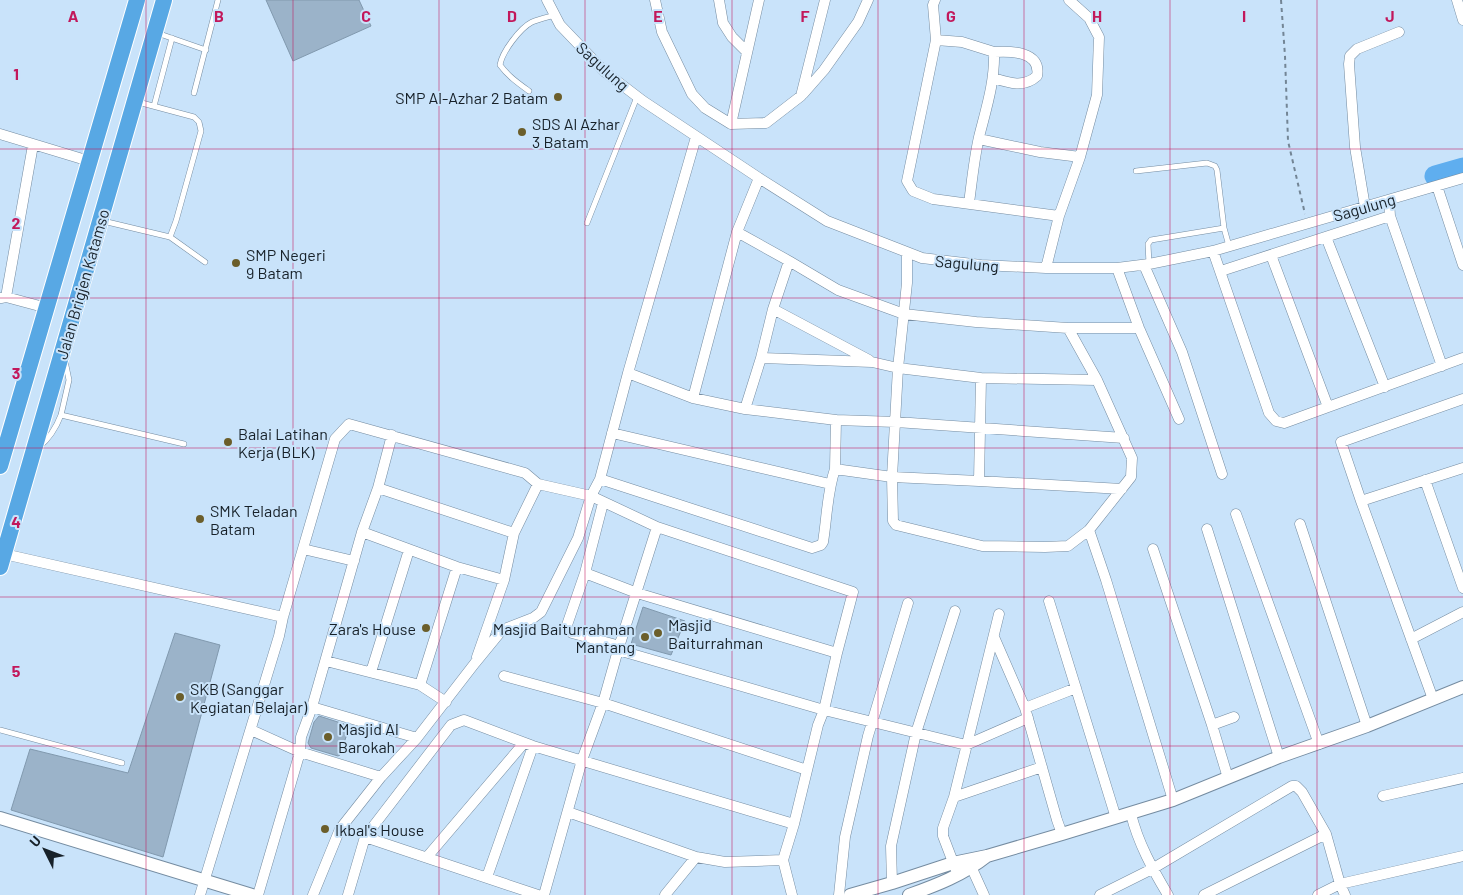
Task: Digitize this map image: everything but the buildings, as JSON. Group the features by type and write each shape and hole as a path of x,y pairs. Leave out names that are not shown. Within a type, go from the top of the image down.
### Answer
{"highway":[{"name":"Jalan Brigjen Katamso","path":"0,466 6,425 46,308 137,0"},
{"name":"Jalan Brigjen Katamso","path":"2,560 164,0"}],"street":[{"name":"Sagulung","path":"547,0 560,26 605,72 696,137 827,221 922,258 981,265 1046,268 1118,268 1147,265 1213,251 1463,178"},
{"path":"655,0 662,32 692,94 705,108 731,124 766,123 801,96 824,70 858,22 868,0"},
{"path":"719,0 723,23 732,37 747,52"},
{"path":"731,124 759,0"},
{"path":"801,96 825,0"},
{"path":"935,0 933,5 936,40 907,181 913,191 934,199 1059,216"},
{"path":"1046,268 1059,216 1080,156 1097,95 1100,37 1088,18 1069,0"},
{"path":"1457,0 1463,20"},
{"path":"1365,207 1355,147 1350,56 1357,48 1399,32"},
{"path":"936,40 962,42 994,52 1018,52 1026,55 1038,67 1037,76 1026,83 1018,84 993,78"},
{"path":"969,203 979,140 991,91 995,66 994,52"},
{"path":"0,134 89,162"},
{"path":"313,895 340,829 381,777 417,738 502,630 533,618 541,612 578,538 591,496 600,479 628,373 696,137"},
{"path":"979,140 1040,152 1080,156"},
{"path":"33,145 3,298 46,308"},
{"path":"693,398 738,232 758,178"},
{"path":"1437,186 1463,265"},
{"path":"1389,200 1390,216 1442,366"},
{"path":"1221,272 1390,216"},
{"path":"738,232 838,290 904,314 976,322 1068,328 1139,328"},
{"path":"1326,237 1385,386"},
{"path":"1213,251 1269,413 1276,421 1284,423 1463,358"},
{"path":"907,253 907,283 898,368 892,477 893,521 896,524 991,547 1045,548 1068,546 1089,530 1131,477 1132,458 1097,380 1068,328"},
{"path":"1271,255 1328,407"},
{"path":"745,409 761,358 773,309 789,261"},
{"path":"1147,265 1182,352 1222,474"},
{"path":"1118,268 1139,328 1179,419"},
{"path":"773,309 872,362"},
{"path":"761,358 872,362 898,368 981,378 1097,380"},
{"path":"628,373 693,398 745,409 836,420 896,422 1124,438"},
{"path":"979,481 981,378"},
{"path":"1433,699 1361,501 1342,442 1463,399"},
{"path":"600,479 812,548 823,542 830,484 835,469 836,420"},
{"path":"200,895 279,636 335,439 349,424 525,473 538,484 591,496 657,527 854,592 783,860 792,895"},
{"path":"612,433 830,484"},
{"path":"258,895 300,752 301,737 326,661 362,532 378,488 392,436"},
{"path":"1361,501 1463,468"},
{"path":"835,469 892,477 1122,489"},
{"path":"1425,480 1463,588"},
{"path":"475,663 504,580 514,533 538,484"},
{"path":"378,488 514,533"},
{"path":"604,503 585,573 567,625 568,629 572,632 824,710 966,745 1028,718"},
{"path":"1236,514 1319,744"},
{"path":"1300,524 1367,726"},
{"path":"544,895 582,760 603,703 657,527"},
{"path":"1207,529 1279,757"},
{"path":"1089,530 1173,800"},
{"path":"362,532 457,567 504,580"},
{"path":"303,549 354,561"},
{"path":"1153,549 1228,778"},
{"path":"371,672 409,550"},
{"path":"2,560 283,617"},
{"path":"420,685 457,567"},
{"path":"585,573 637,593 837,653"},
{"path":"1049,601 1116,818"},
{"path":"839,895 845,838 872,722 908,603"},
{"path":"892,883 892,846 916,733 955,611"},
{"path":"1411,639 1463,612"},
{"path":"958,876 943,836 943,828 954,797 999,614"},
{"path":"994,637 1025,708 1062,834"},
{"path":"326,661 420,685 446,702"},
{"path":"504,676 603,703 807,770"},
{"path":"909,895 958,876 970,864 987,856 1173,800 1279,757 1367,726 1463,687"},
{"path":"1025,708 1076,688"},
{"path":"312,707 417,738"},
{"path":"1212,725 1234,718"},
{"path":"348,895 365,836 451,725 464,720 528,744 794,824"},
{"path":"250,730 300,752 381,777"},
{"path":"427,858 528,744"},
{"path":"487,877 528,744"},
{"path":"954,797 1042,767"},
{"path":"1383,796 1463,778"},
{"path":"1100,895 1152,869 1292,786 1296,786 1302,792 1326,834 1340,884 1345,895"},
{"path":"568,812 696,857 725,862 783,860"},
{"path":"1131,814 1133,824 1152,869 1168,895"},
{"path":"0,818 252,895"},
{"path":"1204,895 1326,834"},
{"path":"365,836 538,895"},
{"path":"1318,895 1340,884 1463,856"},
{"path":"665,895 696,857"},
{"path":"850,895 953,863 970,864"},
{"path":"970,864 984,895"}],"lane":[{"path":"194,93 218,0"},
{"path":"529,91 504,71 500,65 501,58 517,35 532,22 555,15"},
{"path":"155,32 206,50"},
{"path":"154,106 172,38"},
{"path":"588,223 637,96"},
{"path":"135,101 194,117 199,122 201,131 170,237"},
{"path":"1136,171 1207,163 1215,166 1224,228 1229,246"},
{"path":"100,220 170,237 205,262"},
{"path":"1147,265 1148,244 1151,240 1224,228"},
{"path":"34,452 46,441 61,415 69,380 62,352"},
{"path":"61,415 184,444"},
{"path":"0,730 122,763"}],"path":[{"path":"1281,0 1288,141 1308,223"}],"waterway":[{"path":"1435,176 1463,168"}],"place":[{"name":"SMP Al-Azhar 2 Batam","path":"558,97"},
{"name":"SDS Al Azhar 3 Batam","path":"522,132"},
{"name":"SMP Negeri 9 Batam","path":"236,263"},
{"name":"Balai Latihan Kerja (BLK)","path":"228,442"},
{"name":"SMK Teladan Batam","path":"200,519"},
{"name":"Zara's House","path":"426,628"},
{"name":"Masjid Baiturrahman","path":"658,633"},
{"name":"Masjid Baiturrahman Mantang","path":"645,637"},
{"name":"SKB (Sanggar Kegiatan Belajar)","path":"180,697"},
{"name":"Masjid Al Barokah","path":"328,737"},
{"name":"Ikbal's House","path":"325,829"}]}
